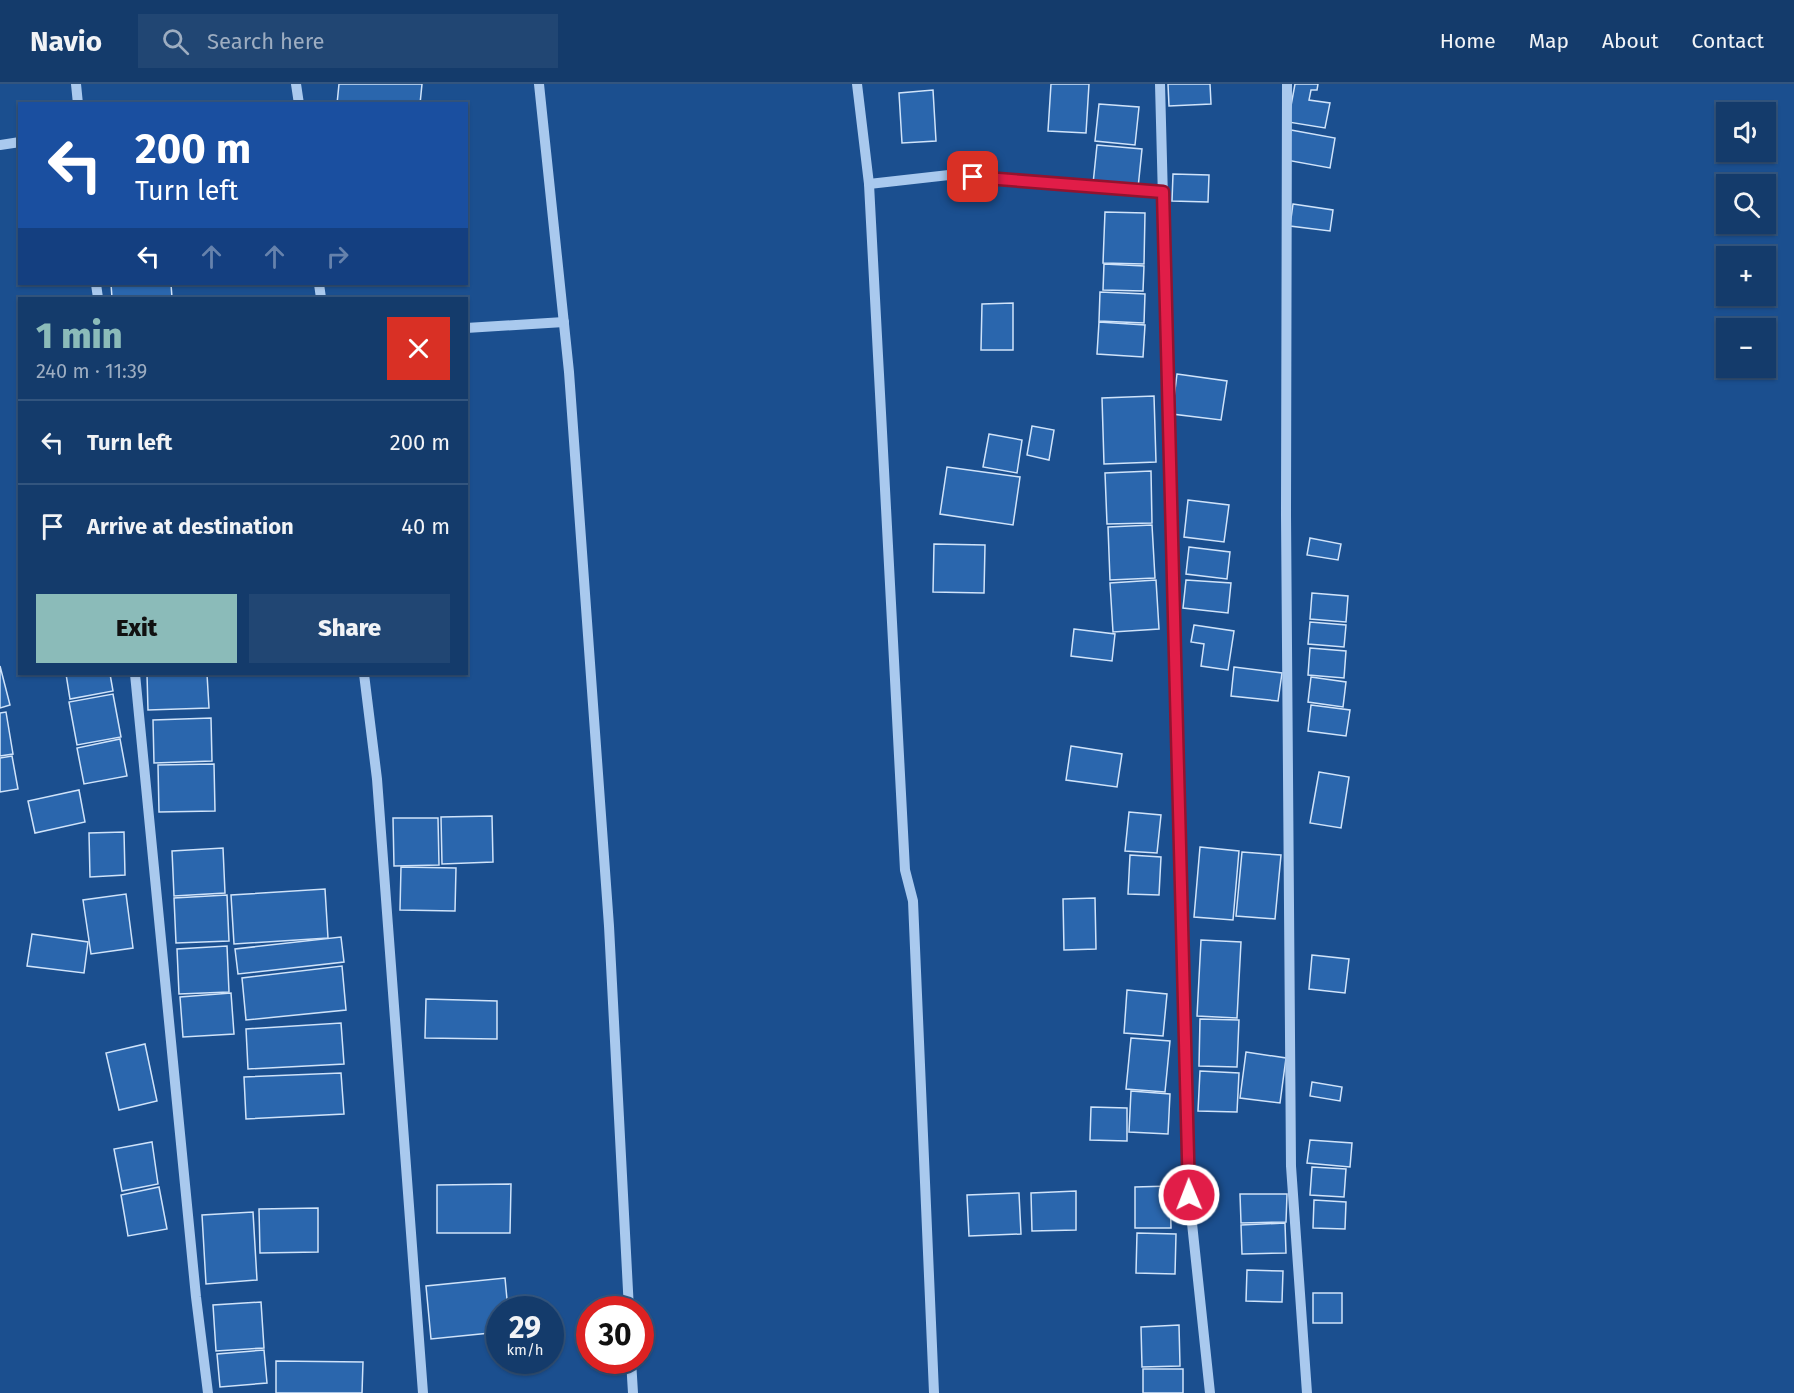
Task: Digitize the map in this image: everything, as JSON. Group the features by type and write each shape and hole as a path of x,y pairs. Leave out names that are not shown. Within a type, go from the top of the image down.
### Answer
{"street":[{"path":"76,84 78,102"},
{"path":"296,84 298,102"},
{"path":"539,84 564,322 609,926 628,1296"},
{"path":"857,84 868,184 905,870 913,901 934,1393"},
{"path":"1160,84 1189,1195 1210,1393"},
{"path":"1287,84 1286,527 1291,1166 1307,1393"},
{"path":"0,145 18,142"},
{"path":"868,184 949,175 1163,192"},
{"path":"468,328 564,322"},
{"path":"135,675 196,1297 208,1393"},
{"path":"364,675 376,779 423,1393"},
{"path":"632,1374 633,1393"}],"building":[{"path":"339,84 422,84 420,102 337,102"},
{"path":"1051,84 1089,84 1086,133 1048,131"},
{"path":"1168,84 1210,84 1211,104 1169,106"},
{"path":"1295,84 1318,84 1317,90 1311,90 1309,100 1330,103 1325,128 1288,122"},
{"path":"933,90 936,141 902,143 899,93"},
{"path":"1099,104 1139,107 1135,145 1095,141"},
{"path":"1291,130 1335,138 1330,168 1286,160"},
{"path":"1097,145 1142,149 1138,188 1093,184"},
{"path":"1173,174 1209,175 1208,202 1172,201"},
{"path":"1293,204 1333,210 1330,231 1290,226"},
{"path":"1105,212 1145,213 1144,264 1103,263"},
{"path":"1104,264 1144,266 1143,291 1103,290"},
{"path":"111,285 171,285 172,297 112,297"},
{"path":"1100,292 1145,294 1144,323 1099,321"},
{"path":"1013,303 1013,350 981,350 982,304"},
{"path":"1099,322 1145,325 1143,357 1097,354"},
{"path":"1177,374 1227,381 1221,420 1172,414"},
{"path":"1154,396 1156,462 1104,464 1102,398"},
{"path":"1032,426 1054,430 1049,460 1027,455"},
{"path":"989,434 1022,440 1017,473 983,467"},
{"path":"947,467 1020,477 1013,525 940,514"},
{"path":"1151,471 1152,523 1107,524 1105,473"},
{"path":"1188,500 1229,505 1224,542 1184,537"},
{"path":"1152,525 1155,578 1110,580 1108,527"},
{"path":"1310,538 1341,544 1338,560 1307,555"},
{"path":"934,544 985,545 984,593 933,592"},
{"path":"1189,547 1230,552 1227,579 1186,574"},
{"path":"1156,580 1159,629 1113,632 1110,583"},
{"path":"1186,580 1231,583 1228,613 1183,608"},
{"path":"1312,593 1348,596 1346,622 1310,619"},
{"path":"1310,622 1346,625 1344,647 1308,644"},
{"path":"1194,625 1234,631 1228,670 1201,666 1204,644 1191,642"},
{"path":"1074,629 1115,634 1112,661 1071,656"},
{"path":"1310,648 1346,651 1344,678 1308,675"},
{"path":"0,666 10,705 0,708"},
{"path":"1234,667 1282,673 1278,701 1231,696"},
{"path":"66,675 110,675 113,691 70,699"},
{"path":"147,675 207,675 209,708 148,710"},
{"path":"1311,677 1346,682 1343,707 1308,702"},
{"path":"113,694 121,737 77,745 69,702"},
{"path":"1311,705 1350,710 1346,736 1308,731"},
{"path":"6,712 13,754 0,756 0,713"},
{"path":"211,718 212,761 154,763 153,720"},
{"path":"120,739 127,776 84,784 77,748"},
{"path":"1071,746 1122,754 1117,787 1066,780"},
{"path":"12,756 18,789 0,792 0,758"},
{"path":"214,764 215,811 159,812 158,765"},
{"path":"1319,772 1349,777 1341,828 1310,823"},
{"path":"79,790 85,822 35,833 28,801"},
{"path":"1129,812 1161,815 1157,853 1125,851"},
{"path":"492,816 493,862 442,864 441,817"},
{"path":"393,818 438,818 439,865 394,866"},
{"path":"124,832 125,875 90,877 89,833"},
{"path":"1200,847 1239,851 1233,920 1194,917"},
{"path":"223,848 225,893 174,896 172,851"},
{"path":"1242,852 1281,855 1275,919 1236,916"},
{"path":"1130,855 1161,857 1159,895 1128,894"},
{"path":"401,867 456,868 455,911 400,910"},
{"path":"325,889 328,938 234,944 231,895"},
{"path":"126,894 133,948 91,954 83,900"},
{"path":"227,895 229,941 176,943 174,898"},
{"path":"1095,898 1096,949 1064,950 1063,899"},
{"path":"32,934 88,942 84,973 27,966"},
{"path":"341,937 344,962 238,974 235,949"},
{"path":"1201,940 1241,942 1237,1018 1197,1016"},
{"path":"227,946 229,992 179,994 177,949"},
{"path":"1312,955 1349,959 1345,993 1309,989"},
{"path":"342,966 346,1010 246,1020 242,978"},
{"path":"1127,990 1167,994 1163,1036 1124,1033"},
{"path":"231,993 234,1034 183,1037 180,997"},
{"path":"426,999 497,1001 497,1039 425,1038"},
{"path":"1200,1019 1239,1020 1237,1067 1199,1066"},
{"path":"341,1023 344,1064 248,1069 246,1029"},
{"path":"1131,1038 1170,1041 1165,1092 1126,1089"},
{"path":"145,1044 157,1101 119,1110 106,1053"},
{"path":"1246,1052 1286,1058 1280,1103 1240,1098"},
{"path":"1200,1071 1239,1073 1237,1112 1198,1111"},
{"path":"341,1073 344,1114 246,1119 244,1077"},
{"path":"1312,1082 1342,1087 1340,1101 1310,1096"},
{"path":"1131,1091 1170,1094 1168,1134 1129,1132"},
{"path":"1091,1107 1127,1108 1127,1141 1090,1140"},
{"path":"1310,1140 1352,1143 1350,1167 1307,1163"},
{"path":"152,1142 158,1184 122,1191 114,1149"},
{"path":"1312,1167 1346,1169 1344,1197 1310,1195"},
{"path":"511,1184 510,1233 437,1233 437,1185"},
{"path":"1170,1186 1171,1228 1135,1228 1135,1187"},
{"path":"159,1187 167,1229 128,1236 121,1195"},
{"path":"1076,1191 1076,1230 1032,1231 1031,1193"},
{"path":"1019,1193 1021,1234 969,1236 967,1195"},
{"path":"1240,1194 1287,1194 1286,1222 1241,1223"},
{"path":"1314,1200 1346,1202 1345,1229 1313,1228"},
{"path":"318,1208 318,1252 260,1253 259,1209"},
{"path":"253,1212 257,1280 206,1284 202,1215"},
{"path":"1285,1223 1286,1253 1242,1254 1241,1225"},
{"path":"1137,1233 1176,1234 1175,1274 1136,1273"},
{"path":"1247,1270 1283,1271 1282,1302 1246,1301"},
{"path":"505,1278 507,1296 486,1296 486,1333 431,1339 426,1286"},
{"path":"1313,1293 1342,1293 1342,1323 1313,1323"},
{"path":"261,1302 264,1348 216,1351 213,1305"},
{"path":"1179,1325 1180,1366 1142,1367 1141,1327"},
{"path":"264,1350 267,1383 220,1387 217,1354"},
{"path":"276,1361 363,1362 362,1393 276,1393"},
{"path":"1143,1369 1183,1369 1183,1393 1143,1393"}],"route":[{"path":"973,177 1163,192 1189,1195"}]}
